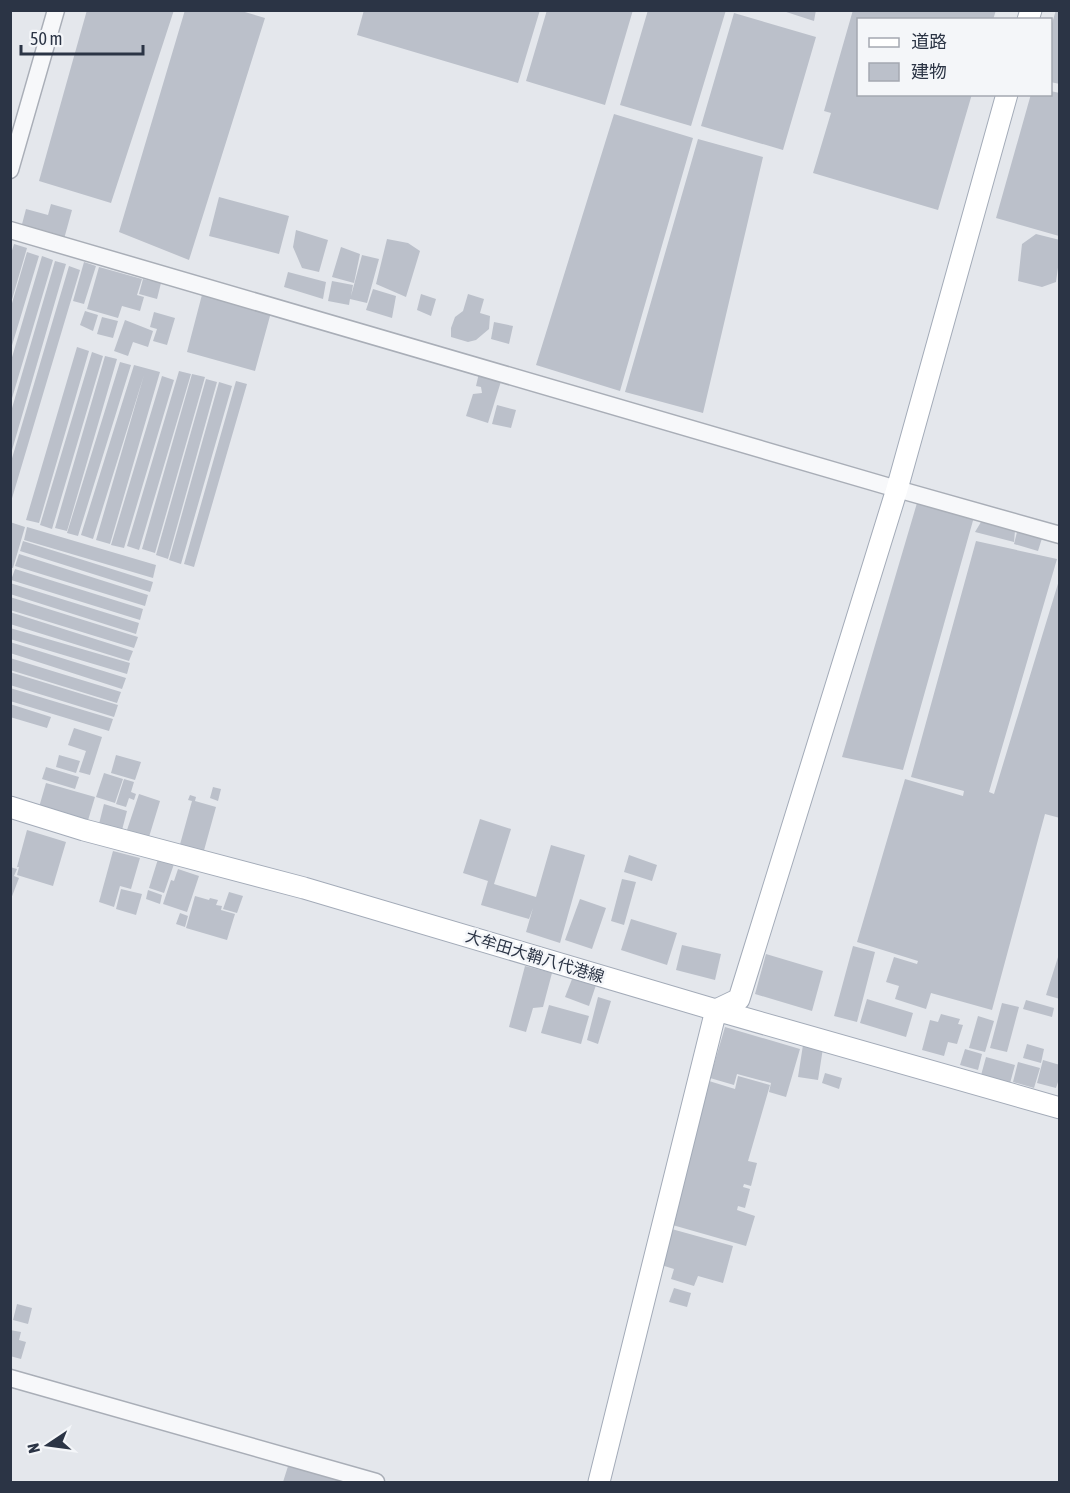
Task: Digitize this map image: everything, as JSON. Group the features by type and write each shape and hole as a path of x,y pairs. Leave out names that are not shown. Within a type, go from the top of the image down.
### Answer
{"main road":[{"path":"599,1482 716,1010 739,999 897,489 1006,96"},
{"name":"大牟田大鞘八代港線","path":"10,807 84,830 304,888 716,1010 1059,1108"}],"street":[{"path":"10,170 56,10"},
{"path":"10,230 1059,535"},
{"path":"10,1378 376,1482"}],"building":[{"path":"87,10 174,10 111,203 39,181"},
{"path":"185,10 238,10 265,18 189,260 119,232"},
{"path":"364,10 540,10 518,83 357,35"},
{"path":"547,10 633,10 605,105 526,81"},
{"path":"648,10 726,10 691,126 620,105"},
{"path":"780,10 816,10 814,21"},
{"path":"853,10 996,10 994,18 857,18 857,96 971,96 938,210 813,173 831,113 824,111"},
{"path":"1056,10 1060,10 1060,84 1052,82 1052,23"},
{"path":"734,13 816,37 783,150 701,126"},
{"path":"1052,91 1060,93 1059,236 996,218 1030,96 1052,96"},
{"path":"614,114 693,138 620,391 536,365"},
{"path":"698,139 763,157 703,413 625,392"},
{"path":"219,197 289,216 279,254 209,236"},
{"path":"51,204 72,210 64,239 21,228 26,209 48,215"},
{"path":"296,230 328,240 319,272 302,268 293,247"},
{"path":"1036,234 1060,240 1056,282 1042,287 1018,281 1022,244"},
{"path":"387,239 408,243 420,251 406,297 376,284"},
{"path":"14,244 27,248 11,303 10,257"},
{"path":"341,247 360,254 354,283 332,277"},
{"path":"27,252 39,256 10,352 10,310"},
{"path":"362,255 379,259 367,303 350,299 349,305 328,301 332,281 353,285 351,296"},
{"path":"42,256 53,260 10,405 10,364"},
{"path":"55,261 66,264 10,457 10,415"},
{"path":"84,262 96,266 84,304 73,301"},
{"path":"69,266 80,270 10,505 10,465"},
{"path":"99,267 142,279 137,295 144,297 140,311 122,306 118,318 87,309"},
{"path":"288,272 326,282 323,299 284,287"},
{"path":"143,279 161,283 157,299 139,294"},
{"path":"204,287 273,305 255,371 187,352"},
{"path":"373,289 396,296 392,318 366,310"},
{"path":"421,294 436,299 431,316 417,310"},
{"path":"468,294 484,299 480,313 490,316 489,329 476,340 468,342 451,337 451,328 455,317 463,311"},
{"path":"85,311 98,315 93,331 80,325"},
{"path":"154,312 175,318 167,345 153,341 157,329 150,327"},
{"path":"102,317 118,321 113,338 97,334"},
{"path":"125,320 153,331 148,347 133,342 128,356 114,351"},
{"path":"494,322 513,326 509,344 491,339"},
{"path":"77,347 89,351 39,523 26,520"},
{"path":"92,352 103,356 52,529 40,525"},
{"path":"105,356 117,359 67,531 55,528"},
{"path":"120,362 131,365 78,536 67,533"},
{"path":"134,365 160,372 110,544 96,540 144,375 93,539 81,535"},
{"path":"179,371 191,374 139,550 127,546"},
{"path":"479,373 503,375 488,423 466,416 473,394 482,393 481,387 476,386"},
{"path":"192,374 205,377 155,553 142,549"},
{"path":"162,376 174,380 124,548 111,545"},
{"path":"206,379 217,382 168,559 156,555"},
{"path":"236,381 247,384 194,567 184,564"},
{"path":"219,382 232,386 181,564 169,560"},
{"path":"497,405 516,410 511,428 492,424"},
{"path":"917,503 974,517 903,770 842,757"},
{"path":"10,522 25,527 13,568 10,567"},
{"path":"981,522 1015,531 1014,542 975,532"},
{"path":"27,527 156,565 153,578 24,540"},
{"path":"1018,528 1043,535 1038,551 1014,544"},
{"path":"23,541 153,582 150,592 20,551"},
{"path":"976,541 1057,559 989,792 994,794 1060,577 1060,818 1045,814 992,1010 931,993 926,1009 895,999 899,986 886,982 894,957 917,964 918,961 857,942 905,779 963,796 964,791 911,777"},
{"path":"19,554 148,595 145,606 15,566"},
{"path":"15,569 143,609 140,620 11,580"},
{"path":"10,583 139,623 136,634 10,594"},
{"path":"10,597 138,637 134,648 10,610"},
{"path":"10,612 133,651 129,661 10,624"},
{"path":"10,628 130,663 127,674 10,639"},
{"path":"10,642 126,678 122,689 10,653"},
{"path":"10,658 121,692 117,703 10,670"},
{"path":"10,672 118,705 114,717 10,685"},
{"path":"10,688 113,719 109,731 10,701"},
{"path":"10,704 51,717 47,728 10,717"},
{"path":"74,728 102,737 90,775 79,772 86,751 68,745"},
{"path":"59,755 80,761 76,773 56,767"},
{"path":"116,755 141,762 135,780 111,773"},
{"path":"46,767 79,777 75,789 42,779"},
{"path":"104,773 123,779 115,803 96,797"},
{"path":"124,779 134,782 131,792 136,794 134,800 129,798 126,807 116,804"},
{"path":"46,783 95,797 86,827 37,814"},
{"path":"213,787 221,789 218,801 210,798"},
{"path":"139,794 160,801 149,837 127,830"},
{"path":"190,795 196,797 195,801 216,807 203,854 179,848 192,801 188,800"},
{"path":"104,804 127,811 122,830 99,824"},
{"path":"480,819 511,829 494,884 536,897 551,845 585,855 560,943 526,932 533,908 529,919 481,905 488,881 463,873"},
{"path":"27,830 66,842 53,886 17,875"},
{"path":"113,851 140,858 131,889 120,886 114,907 99,902"},
{"path":"629,855 657,865 652,881 624,872"},
{"path":"158,859 174,864 164,893 149,888"},
{"path":"10,867 17,869 14,876 19,878 11,899"},
{"path":"178,869 199,876 187,912 163,904 171,880 174,881"},
{"path":"622,879 636,882 624,925 611,921"},
{"path":"121,889 142,894 136,915 116,909"},
{"path":"148,890 162,895 160,904 146,899"},
{"path":"229,892 243,896 237,913 223,909"},
{"path":"195,896 218,900 216,905 222,906 221,910 235,914 227,940 186,928"},
{"path":"580,899 606,908 592,949 565,940"},
{"path":"180,913 188,916 185,927 176,924"},
{"path":"631,919 677,933 667,965 621,950"},
{"path":"682,945 721,954 715,980 676,970"},
{"path":"853,946 875,952 857,1022 834,1016"},
{"path":"766,954 823,971 812,1011 755,994"},
{"path":"1060,954 1060,999 1046,995"},
{"path":"525,966 552,973 543,1007 533,1008 526,1032 509,1027"},
{"path":"574,974 597,982 589,1006 565,997"},
{"path":"598,997 611,1001 598,1044 587,1040"},
{"path":"867,999 913,1013 906,1037 860,1023"},
{"path":"1026,1000 1054,1008 1052,1017 1023,1009"},
{"path":"1002,1003 1019,1007 1007,1052 990,1048"},
{"path":"549,1005 589,1016 581,1044 541,1033"},
{"path":"941,1014 960,1019 958,1024 963,1025 957,1044 948,1042 944,1056 922,1050 930,1020 938,1022"},
{"path":"978,1016 994,1021 985,1052 969,1048"},
{"path":"725,1027 800,1049 786,1097 769,1092 771,1083 737,1074 734,1085 710,1078"},
{"path":"1027,1044 1044,1049 1041,1063 1023,1058"},
{"path":"803,1045 823,1048 818,1080 798,1077"},
{"path":"965,1049 982,1054 978,1070 960,1065"},
{"path":"986,1057 1015,1065 1009,1087 980,1079"},
{"path":"1043,1060 1060,1065 1060,1076 1056,1088 1037,1083"},
{"path":"1018,1062 1040,1068 1034,1088 1013,1082"},
{"path":"825,1073 842,1078 839,1089 822,1083"},
{"path":"738,1076 770,1085 748,1161 757,1163 751,1186 744,1184 743,1187 750,1189 745,1208 738,1206 737,1210 755,1216 746,1246 669,1224 709,1081 735,1089"},
{"path":"668,1228 733,1246 723,1283 698,1276 694,1286 671,1279 674,1269 658,1264"},
{"path":"674,1288 691,1293 687,1307 669,1302"},
{"path":"17,1304 32,1308 28,1324 13,1320"},
{"path":"10,1330 21,1332 19,1340 26,1342 21,1359 10,1356"},
{"path":"289,1463 341,1476 339,1482 283,1482"}]}
